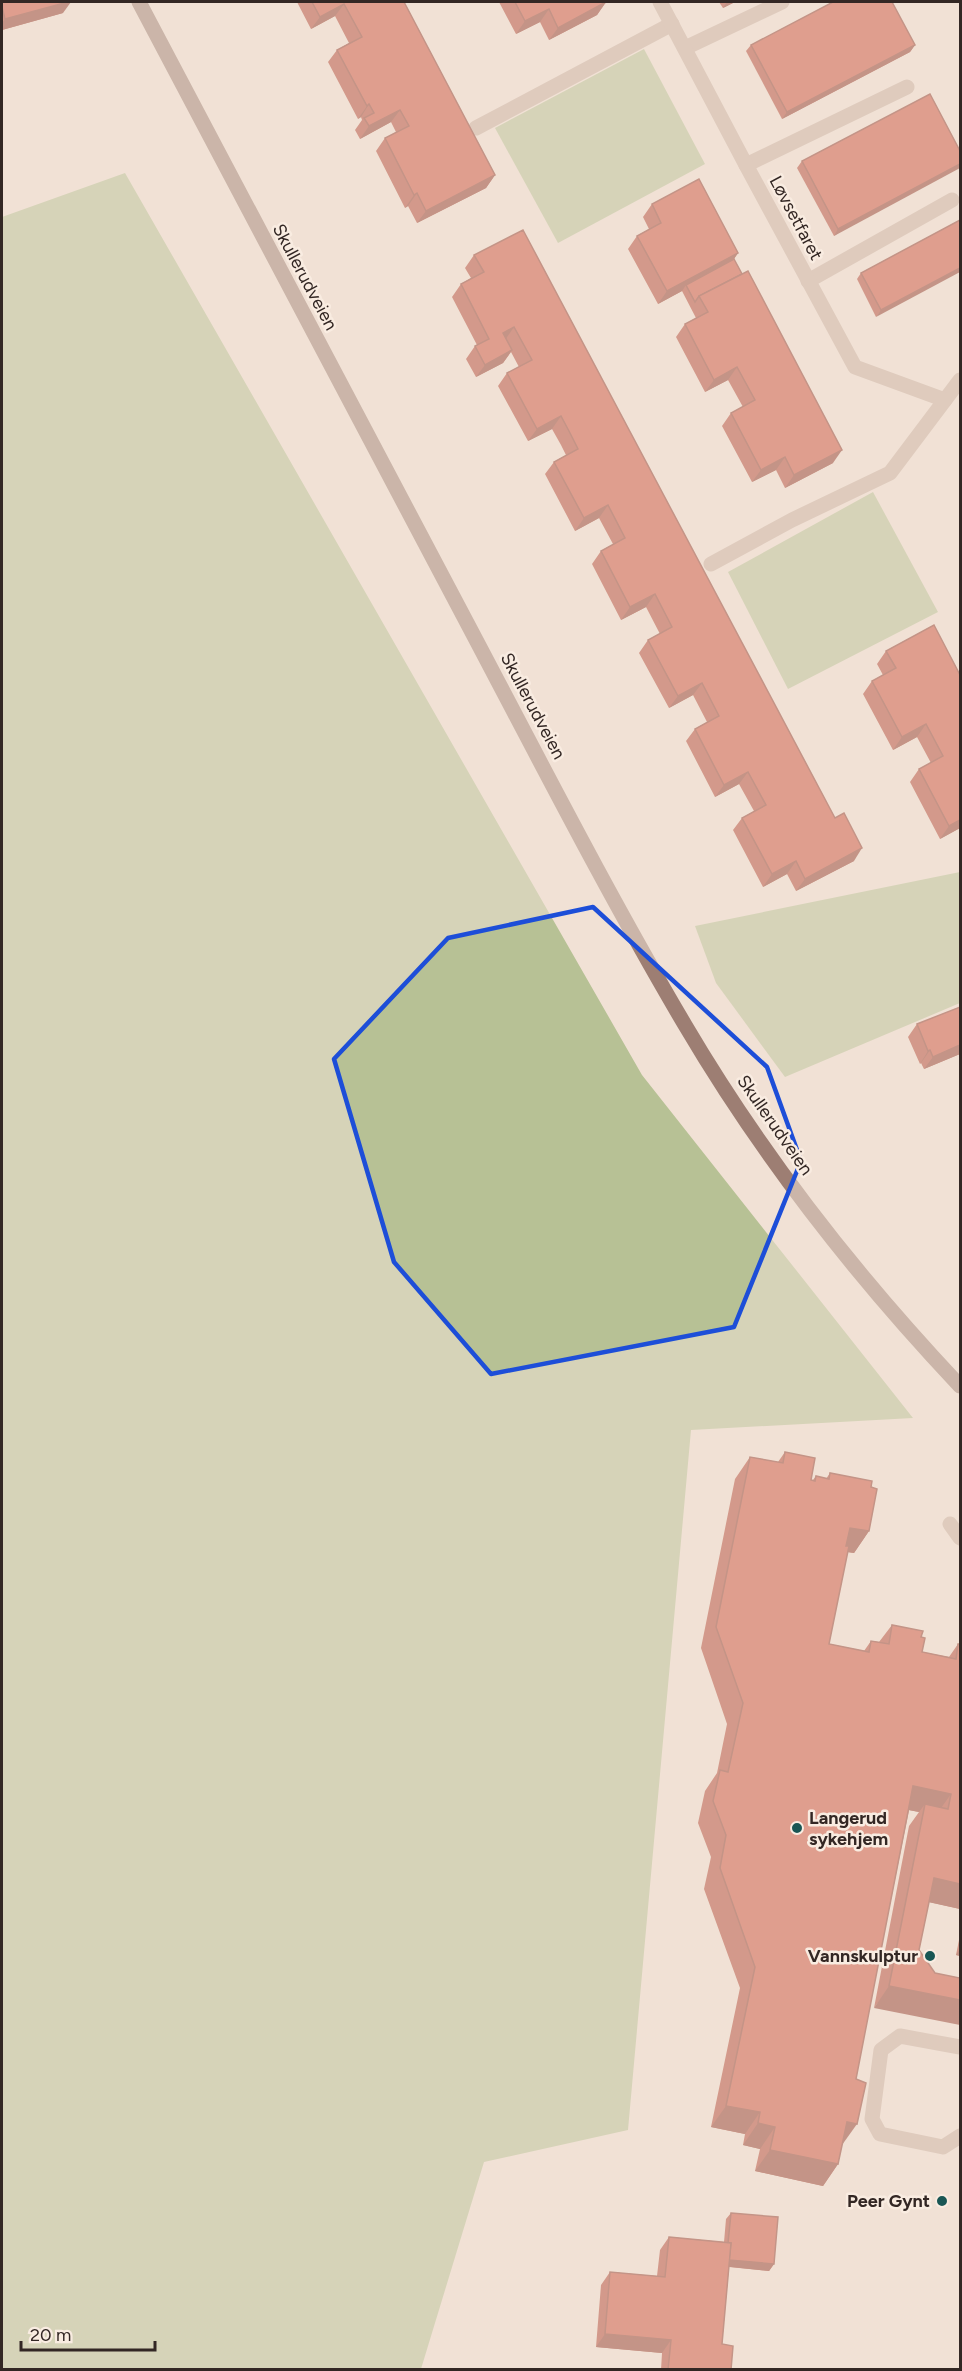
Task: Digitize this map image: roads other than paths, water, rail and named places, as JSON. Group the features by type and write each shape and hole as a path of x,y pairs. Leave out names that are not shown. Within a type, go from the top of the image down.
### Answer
{"main road":[{"name":"Skullerudveien","path":"139,2 309,328 592,858 686,1027 755,1134 799,1193 891,1307 960,1386"}],"street":[{"name":"Løvsetfaret","path":"660,2 855,367 945,400"},
{"path":"685,48 782,2"},
{"path":"476,128 672,24"},
{"path":"746,165 907,87"},
{"path":"808,281 952,200"},
{"path":"711,564 792,520 890,473 960,380"},
{"path":"950,1524 960,1538"},
{"path":"960,2047 900,2036 881,2050 872,2119 880,2134 943,2147 960,2136"}],"place":[{"name":"Langerud sykehjem","path":"797,1828"},
{"name":"Vannskulptur","path":"930,1956"},
{"name":"Peer Gynt","path":"942,2201"}]}
